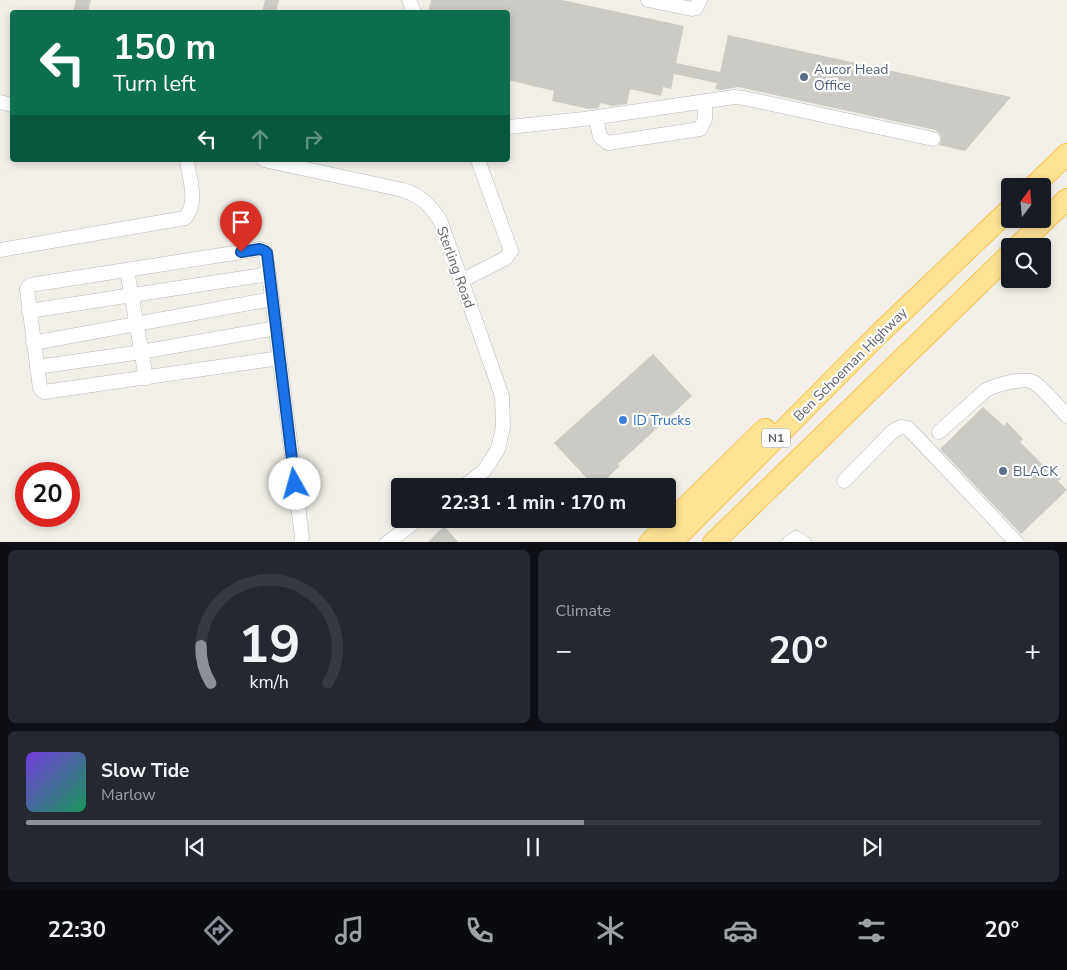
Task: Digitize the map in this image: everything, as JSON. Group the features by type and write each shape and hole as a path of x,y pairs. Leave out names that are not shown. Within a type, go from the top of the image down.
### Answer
{"highway":[{"path":"1042,178 1067,154"},
{"path":"1026,238 1067,198"},
{"name":"Ben Schoeman Highway","path":"671,542 881,332 1001,218"},
{"path":"713,542 1001,263"},
{"path":"649,542 772,422 835,365 881,332"}],"street":[{"path":"648,0 692,9 696,8 700,0"},
{"path":"510,127 596,118 734,97 933,140"},
{"path":"596,118 600,137 608,143 646,138 700,129 705,119 705,102"},
{"path":"0,250 185,218 190,212 193,197 187,162"},
{"name":"Sterling Road","path":"273,162 415,194 432,208 440,220 502,396 503,427 498,448 484,471 475,478"},
{"path":"461,281 506,258 511,251 479,162"},
{"path":"280,358 44,392 40,388 26,292 27,288 30,285 260,249 266,252 280,358 302,541"},
{"path":"128,270 146,378"},
{"path":"29,311 269,274"},
{"path":"33,343 272,299"},
{"path":"37,367 141,352 276,328"},
{"path":"939,432 986,390 996,385 1026,380 1035,383 1067,416"},
{"path":"844,481 893,431 901,427 908,428 1017,542"},
{"path":"386,542 406,528"},
{"path":"789,542 796,538 804,542"}],"building":[{"path":"76,0 91,0 88,10 74,10"},
{"path":"265,0 279,0 276,10 262,10"},
{"name":"Aucor Head Office","path":"431,0 562,0 684,26 676,63 720,72 728,35 1011,97 965,151 939,145 941,137 935,130 738,87 722,90 715,89 717,83 674,74 671,89 663,87 661,96 630,89 627,104 613,106 600,103 599,108 589,109 552,101 554,91 510,80 510,10 428,10"},
{"name":"ID Trucks","path":"653,354 692,396 618,464 620,466 609,478 587,478 554,443"},
{"name":"BLACK","path":"983,407 1004,426 1007,422 1023,439 1020,442 1050,472 1053,470 1061,478 1058,481 1067,490 1021,534 940,449"},
{"path":"442,528 446,528 458,542 428,542"}],"place":[{"name":"Aucor Head Office","path":"804,77"},
{"name":"ID Trucks","path":"623,420"},
{"name":"BLACK","path":"1003,471"}],"route":[{"path":"241,252 260,249 267,253 295,484"}]}
